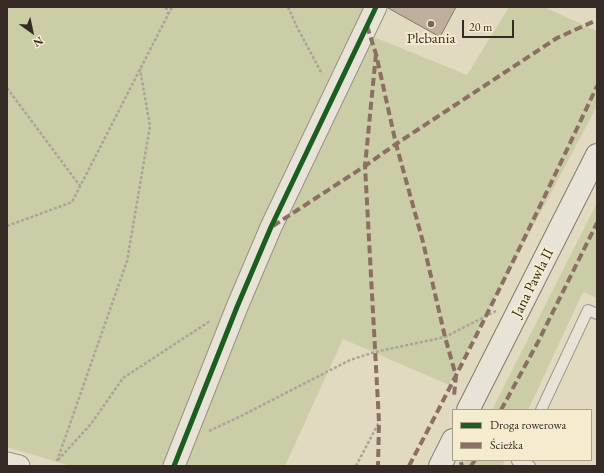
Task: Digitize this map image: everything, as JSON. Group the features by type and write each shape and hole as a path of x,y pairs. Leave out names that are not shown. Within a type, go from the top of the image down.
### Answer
{"main road":[{"name":"Jana Pawła II","path":"469,409 597,155"},
{"path":"440,466 452,442"}],"street":[{"path":"174,466 237,307 271,227 376,7"}],"lane":[{"path":"541,409 588,310 597,314"},
{"path":"517,462 530,466"}],"path":[{"path":"166,7 168,14"},
{"path":"7,226 72,202 172,7"},
{"path":"288,7 297,27 334,95"},
{"path":"140,69 150,126 127,261 57,460 91,424 123,378 202,326 237,307"},
{"path":"7,88 80,186"},
{"path":"183,443 241,416 350,360 375,352 445,338 499,309"},
{"path":"356,466 379,422"}],"green space":[{"path":"7,7 370,7 359,31 467,75 509,7 544,7 597,31 597,106 449,385 343,339 285,466 71,466 7,447"},
{"path":"597,203 597,298 583,292 528,409 493,409"},
{"path":"466,461 504,461 502,466 463,466"}],"building":[{"name":"Plebania","path":"388,7 456,7 440,37"}],"marked path":[{"path":"273,226 557,38 597,20"},
{"path":"367,26 376,54 396,144 423,242 445,337 456,376 454,396"},
{"path":"376,54 365,166 379,422 378,466"},
{"path":"409,466 458,372 552,182 597,86"},
{"path":"502,409 538,342 597,223"},
{"path":"471,466 474,461"},
{"path":"461,462 462,466"}],"cycle path":[{"path":"174,466 237,307 271,227 376,7"}],"place":[{"name":"Plebania","path":"431,24"}]}
